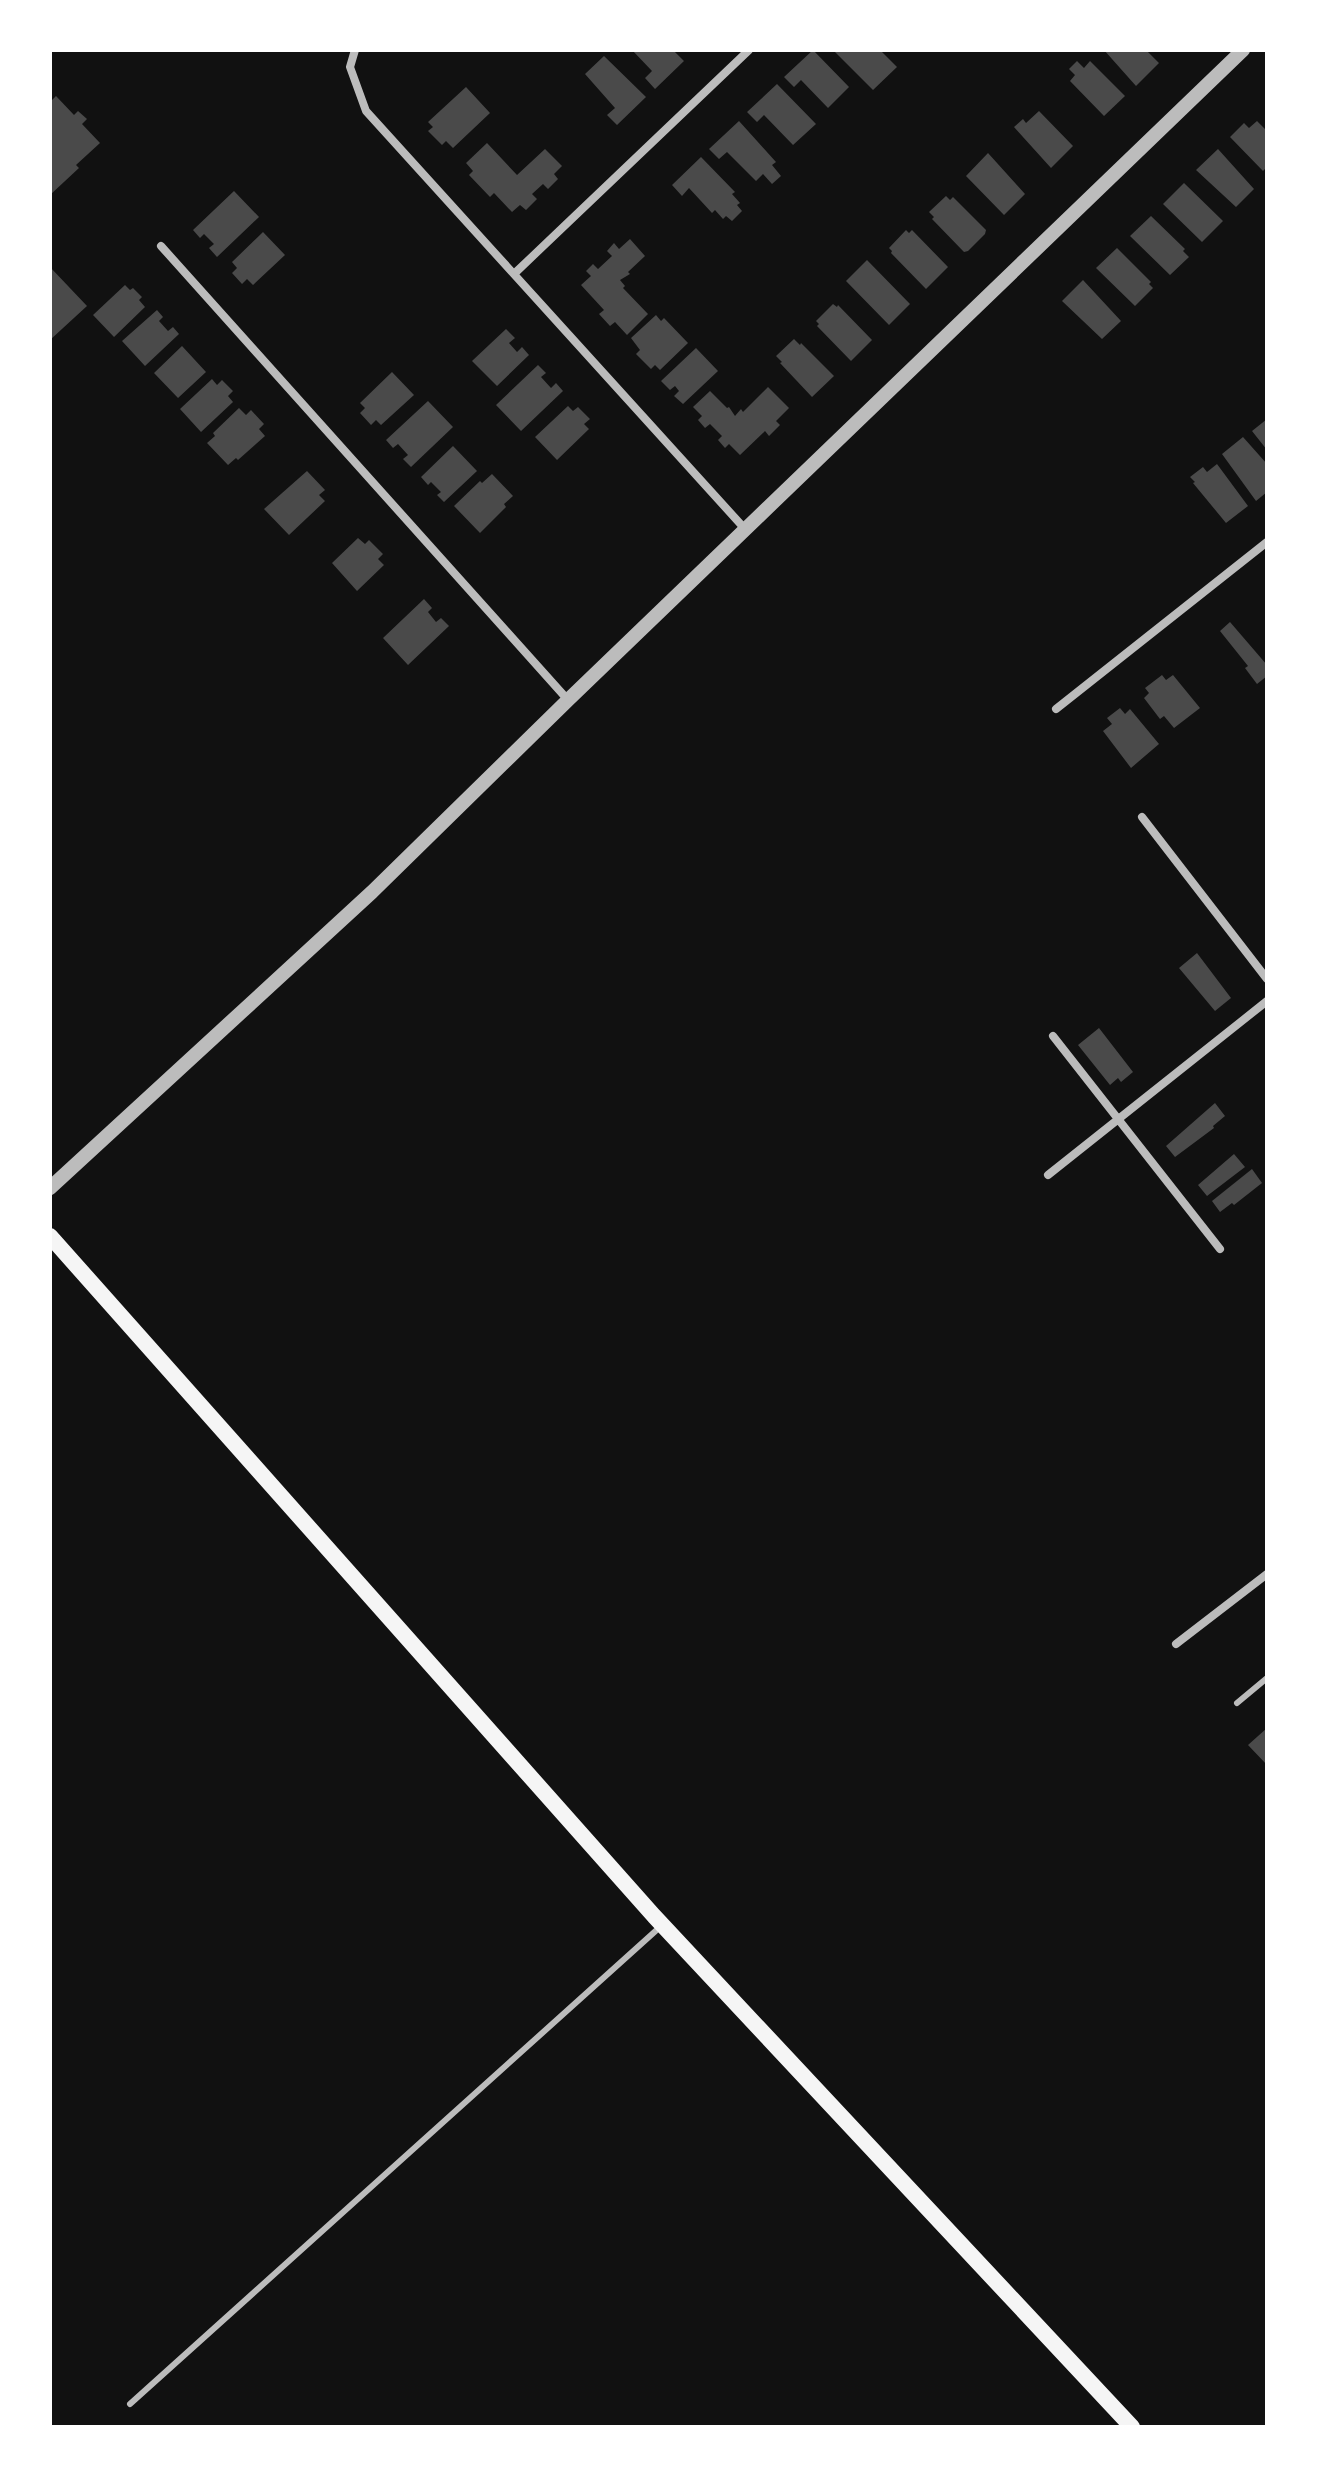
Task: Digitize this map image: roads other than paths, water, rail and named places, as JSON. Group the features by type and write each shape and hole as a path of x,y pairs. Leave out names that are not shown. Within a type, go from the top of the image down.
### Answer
{"main road":[{"path":"50,1236 663,1925 1126,2425"}],"street":[{"path":"355,50 350,67 366,111 745,529"},
{"path":"515,273 749,50"},
{"path":"50,1188 372,892 1243,50"},
{"path":"161,246 568,700"},
{"path":"1056,709 1267,542"},
{"path":"1142,817 1267,979"},
{"path":"1048,1175 1267,1001"},
{"path":"1053,1036 1220,1249"},
{"path":"1176,1644 1267,1574"}],"lane":[{"path":"1237,1703 1267,1678"},
{"path":"130,2404 663,1925"}]}
